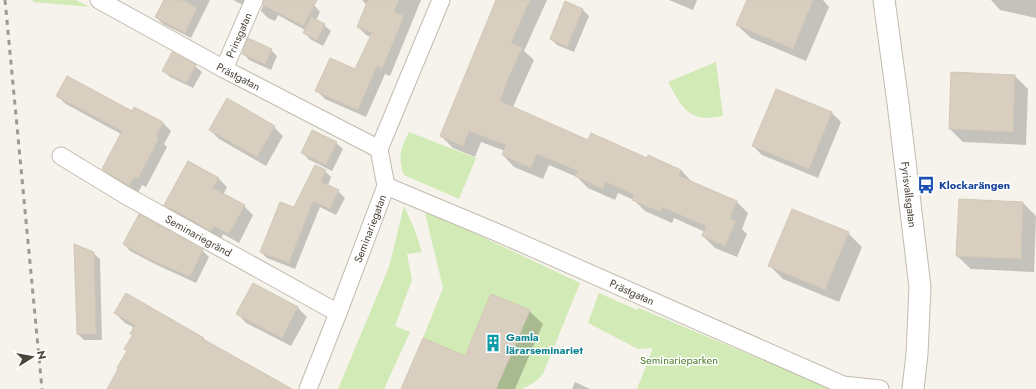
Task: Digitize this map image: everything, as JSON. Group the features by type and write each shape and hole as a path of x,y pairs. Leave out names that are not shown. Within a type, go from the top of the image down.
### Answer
{"street":[{"name":"Prästgatan","path":"99,0 224,69 379,149"},
{"name":"Prinsgatan","path":"224,69 254,0"},
{"path":"379,149 441,0"},
{"name":"Fyrisvallsgatan","path":"884,0 920,287 917,354 913,389"},
{"name":"Seminariegatan","path":"308,389 386,186 379,149"},
{"name":"Seminariegränd","path":"61,156 125,195 338,313"},
{"name":"Prästgatan","path":"386,186 503,235 843,385 880,389"}],"green space":[{"path":"33,0 76,0 90,7 33,2"},
{"path":"716,62 723,116 711,118 702,117 688,112 678,100 668,82"},
{"path":"409,132 476,158 459,199 404,175 400,158"},
{"path":"404,206 414,228 422,252 407,254 412,280 395,326 410,332 384,389 338,389 389,267"},
{"path":"425,213 440,217 580,283 543,374 535,382 522,389 496,389 530,311 491,294 459,369 444,347 423,338 443,288"},
{"name":"Seminarieparken","path":"599,293 637,310 639,308 832,389 637,389 653,348 638,349 588,323"}],"building":[{"path":"164,0 182,0 197,8 185,33 155,17"},
{"path":"264,0 317,0 303,26 263,5"},
{"path":"368,0 399,0 394,12 404,16 382,69 377,66 358,110 315,91 330,58 355,69 372,33 357,27"},
{"path":"496,0 530,0 511,43 522,48 500,101 588,140 591,133 647,158 648,155 681,170 679,176 737,201 730,218 736,221 725,246 702,236 706,226 662,207 660,212 632,200 634,195 606,182 603,189 575,176 578,171 537,154 531,168 502,155 506,145 469,131 463,146 440,136"},
{"path":"747,0 813,0 793,49 736,25"},
{"path":"565,1 583,9 567,47 550,39"},
{"path":"311,17 325,24 317,40 303,33"},
{"path":"248,38 272,49 265,64 242,54"},
{"path":"172,52 196,65 186,83 162,71"},
{"path":"951,72 1015,75 1013,132 949,129"},
{"path":"67,76 132,111 134,107 163,122 156,136 159,138 138,179 134,177 129,186 102,169 122,131 56,96"},
{"path":"776,89 832,112 809,169 752,146"},
{"path":"227,98 275,126 257,157 209,130"},
{"path":"312,130 337,142 326,165 301,153"},
{"path":"188,161 219,178 213,188 245,205 229,234 214,226 211,231 164,205"},
{"path":"315,165 326,170 321,182 339,190 330,209 313,201 289,263 260,252 280,202 294,207"},
{"path":"959,199 1023,202 1021,259 956,256"},
{"path":"792,209 849,232 825,290 768,266"},
{"path":"139,214 203,250 190,277 147,258 123,244"},
{"path":"74,244 94,252 96,334 77,334"},
{"path":"253,283 298,307 282,338 236,314"},
{"path":"126,293 204,338 203,339 292,389 107,389 127,351 124,349 133,334 130,334 135,325 114,313"},
{"name":"Gamla lärarseminariet","path":"491,294 530,310 496,389 401,389 423,338 465,356"}],"railway":[{"path":"5,0 42,389"}],"place":[{"name":"Klockarängen","path":"926,185"},
{"name":"Gamla lärarseminariet","path":"493,343"}]}
